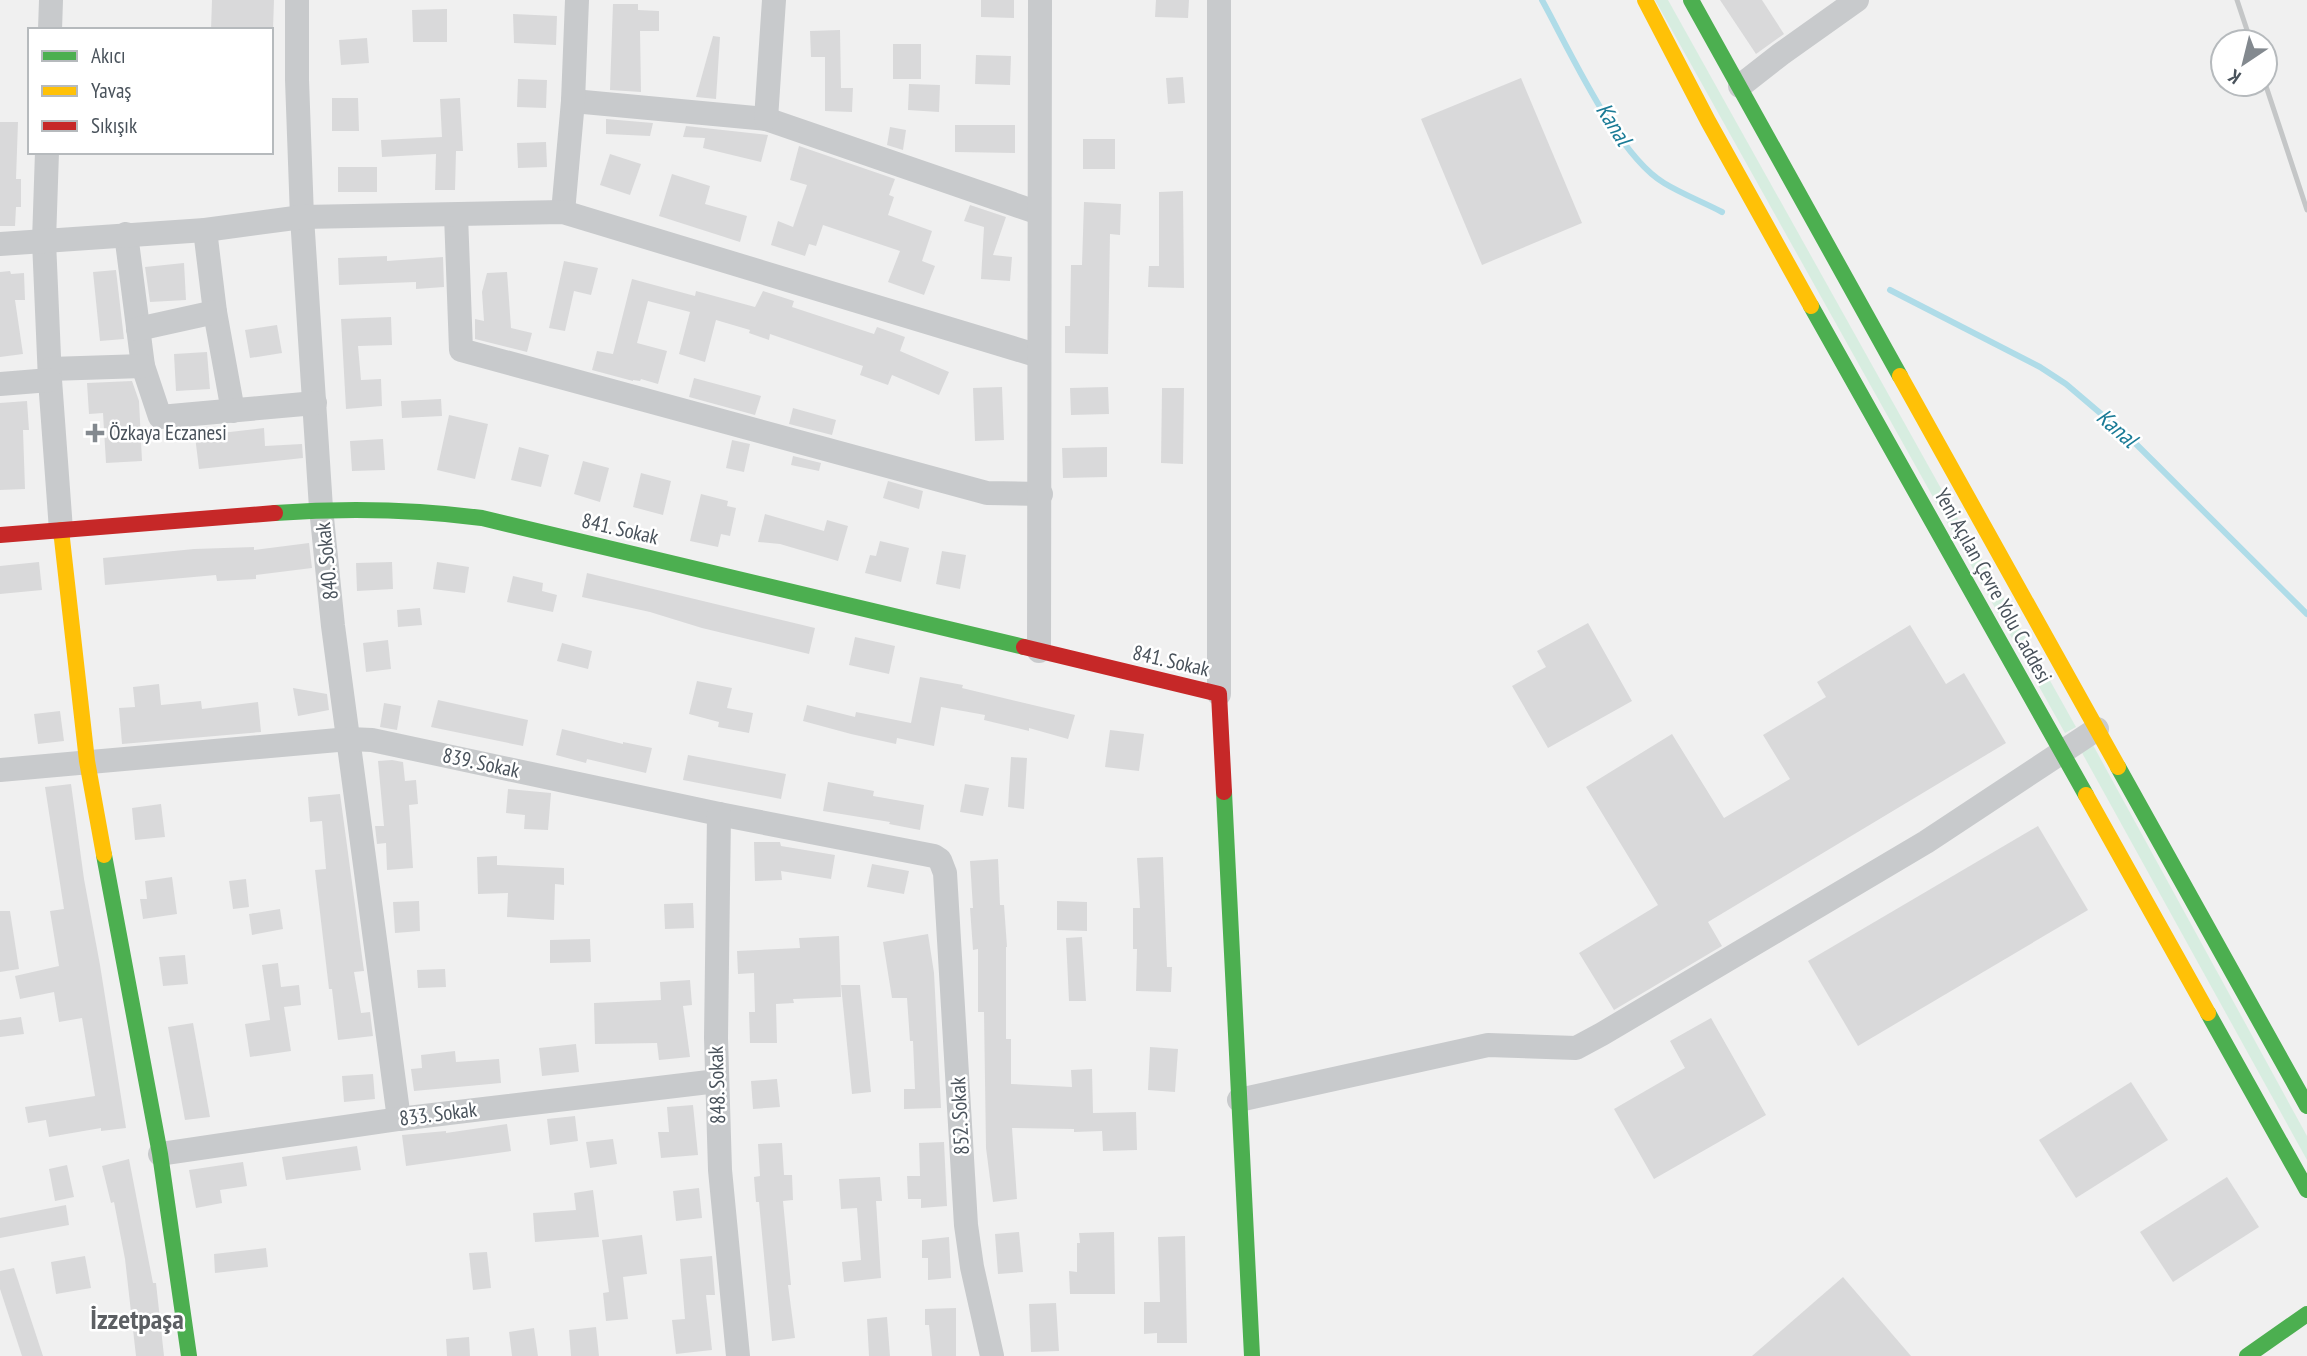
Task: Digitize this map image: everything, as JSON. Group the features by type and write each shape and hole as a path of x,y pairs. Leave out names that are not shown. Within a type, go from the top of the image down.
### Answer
{"street":[{"path":"50,28 51,0"},
{"name":"840. Sokak","path":"297,0 302,217 321,508 333,626 399,1119"},
{"path":"563,212 573,101 577,0"},
{"path":"766,119 774,0"},
{"path":"1039,651 1040,0"},
{"path":"1219,0 1219,694 1252,1356"},
{"name":"Yeni Açılan Çevre Yolu Caddesi","path":"1645,0 1708,121 2307,1190"},
{"name":"Yeni Açılan Çevre Yolu Caddesi","path":"1691,0 2307,1106"},
{"path":"1740,86 1857,0"},
{"path":"573,101 766,119 1039,213"},
{"path":"47,154 44,241 50,374 61,530 87,761 160,1154 189,1356"},
{"path":"0,244 205,230 302,217 563,212 1039,356"},
{"path":"456,215 461,350 987,493 1041,494"},
{"path":"205,230 215,312 233,411"},
{"path":"126,234 143,366 160,417 315,403"},
{"path":"138,329 215,312"},
{"path":"0,384 50,374 143,366"},
{"name":"841. Sokak","path":"0,535 321,508 389,508 443,512 482,518 1219,694"},
{"path":"1239,1100 1488,1045 1576,1048 1926,842 2097,729"},
{"name":"839. Sokak","path":"0,770 349,739 391,743 719,814 934,856 940,860 945,873"},
{"name":"848. Sokak","path":"719,814 716,1015 720,1170 738,1356"},
{"name":"852. Sokak","path":"945,873 966,1225 972,1267 992,1356"},
{"name":"833. Sokak","path":"160,1154 399,1119 717,1081"},
{"path":"2247,1356 2307,1314"}],"green space":[{"path":"1655,0 1668,0 1962,526 1952,531"},
{"path":"1973,543 2076,727 2065,733 1962,549"},
{"path":"2093,745 2307,1136 2307,1160 2081,751"}],"building":[{"path":"212,0 274,0 273,30 211,28"},
{"path":"981,0 1014,0 1014,18 981,17"},
{"path":"1156,0 1189,0 1188,18 1155,17"},
{"path":"1720,0 1762,0 1784,34 1756,54"},
{"path":"613,4 638,4 638,10 659,11 659,31 640,31 641,92 610,90"},
{"path":"447,9 447,42 413,42 412,10"},
{"path":"513,14 557,16 556,45 514,43"},
{"path":"840,30 841,88 853,88 852,112 825,111 825,57 811,57 810,31"},
{"path":"713,36 720,37 716,99 696,97"},
{"path":"367,38 369,63 341,65 339,40"},
{"path":"893,44 921,44 921,79 893,79"},
{"path":"976,55 1011,56 1010,85 975,84"},
{"path":"1183,77 1185,103 1168,104 1166,78"},
{"path":"1521,78 1582,223 1482,265 1421,119"},
{"path":"518,79 547,80 546,108 517,107"},
{"path":"909,84 940,85 939,112 908,110"},
{"path":"332,98 358,98 359,131 332,131"},
{"path":"460,98 463,151 456,151 455,190 435,190 436,154 382,157 381,140 442,137 440,99"},
{"path":"606,119 653,123 650,136 606,134"},
{"path":"0,122 18,122 16,179 21,179 21,207 16,207 15,226 0,226"},
{"path":"955,125 1015,125 1015,153 955,152"},
{"path":"686,126 768,135 761,162 703,148 705,138 683,137"},
{"path":"890,127 906,130 903,150 887,145"},
{"path":"1083,139 1115,139 1115,169 1083,169"},
{"path":"546,142 547,167 518,168 517,143"},
{"path":"799,146 895,179 889,195 894,197 888,215 932,231 922,261 935,266 924,295 888,282 900,251 823,225 816,246 809,244 805,256 771,245 778,221 793,227 807,185 790,180"},
{"path":"610,154 641,164 630,195 600,185"},
{"path":"338,167 377,167 377,192 338,192"},
{"path":"672,174 710,186 705,204 747,216 740,242 659,216"},
{"path":"1183,191 1184,288 1148,287 1149,266 1159,266 1159,192"},
{"path":"1084,202 1121,204 1120,235 1110,234 1108,354 1065,353 1065,326 1070,326 1071,265 1082,265"},
{"path":"970,205 1006,217 993,255 1012,257 1010,281 981,279 984,227 964,221"},
{"path":"387,256 387,261 443,257 444,287 416,289 416,282 339,285 338,258"},
{"path":"564,261 598,268 591,295 574,291 565,331 549,328"},
{"path":"184,263 186,300 150,302 145,267"},
{"path":"116,270 124,339 100,341 93,272"},
{"path":"10,271 11,274 24,273 25,300 15,300 23,354 0,357 0,272"},
{"path":"507,272 511,328 532,333 527,352 475,339 475,319 484,321 482,292 487,273"},
{"path":"632,279 695,296 696,291 755,307 763,291 794,301 792,307 874,334 877,327 905,337 900,351 949,372 939,395 892,375 888,385 860,375 863,366 770,334 769,340 749,333 750,330 716,320 705,362 679,354 690,312 648,301 637,343 667,351 658,384 641,379 633,381 592,370 597,351 613,354"},
{"path":"391,317 392,345 358,346 361,380 381,379 382,406 346,409 341,319"},
{"path":"277,325 282,353 250,358 245,330"},
{"path":"207,352 210,389 176,391 174,354"},
{"path":"694,378 761,396 755,415 689,397"},
{"path":"132,381 139,401 142,461 106,463 103,413 89,414 87,383"},
{"path":"1002,387 1004,440 975,441 973,388"},
{"path":"1108,387 1109,414 1071,415 1070,388"},
{"path":"1162,388 1184,388 1183,464 1161,463"},
{"path":"441,399 442,416 402,418 401,401"},
{"path":"27,401 29,430 23,430 25,489 0,490 0,403"},
{"path":"793,408 836,420 832,435 789,424"},
{"path":"449,415 488,424 475,479 437,470"},
{"path":"264,428 265,446 302,444 303,458 199,469 195,436"},
{"path":"383,439 385,470 352,471 350,441"},
{"path":"732,440 750,444 744,472 726,468"},
{"path":"519,447 549,455 541,487 511,480"},
{"path":"1107,447 1107,477 1063,478 1062,448"},
{"path":"793,456 821,463 819,471 791,465"},
{"path":"583,461 609,468 600,502 574,494"},
{"path":"641,473 671,481 663,515 633,507"},
{"path":"888,481 923,491 919,509 883,498"},
{"path":"701,494 728,501 727,506 736,508 730,536 721,534 718,547 690,541"},
{"path":"765,514 824,531 827,520 848,526 838,561 780,544 758,542"},
{"path":"880,541 909,548 901,582 865,573 870,555 876,556"},
{"path":"309,543 312,568 256,575 256,579 217,581 216,575 105,585 103,558 194,549 254,547 254,550"},
{"path":"942,551 966,555 960,589 936,584"},
{"path":"39,562 42,590 0,594 0,566"},
{"path":"392,562 393,589 357,591 356,563"},
{"path":"437,562 469,567 465,593 433,589"},
{"path":"587,573 815,628 809,654 582,597"},
{"path":"513,576 543,583 542,591 557,595 553,612 507,602"},
{"path":"420,608 422,625 398,627 397,610"},
{"path":"1588,623 1632,701 1548,748 1512,686 1546,667 1537,651"},
{"path":"1910,625 1946,684 1964,673 2006,743 1708,922 1722,946 1614,1010 1579,953 1658,905 1586,787 1672,734 1724,818 1790,779 1763,735 1826,697 1817,682"},
{"path":"855,637 895,646 889,674 849,665"},
{"path":"388,640 391,669 366,672 363,643"},
{"path":"562,643 592,651 588,669 557,661"},
{"path":"920,677 963,685 962,688 1075,715 1068,739 1029,728 1029,731 984,720 985,715 941,707 934,746 897,738 896,744 803,721 807,705 855,717 856,712 911,723"},
{"path":"697,681 732,688 727,708 753,713 749,733 718,727 719,722 689,714"},
{"path":"159,684 161,705 201,701 202,709 258,702 261,732 122,744 119,708 135,707 133,687"},
{"path":"293,688 327,694 329,710 298,716"},
{"path":"438,700 528,720 523,746 431,727"},
{"path":"384,703 401,706 397,730 380,727"},
{"path":"60,711 64,741 38,744 34,714"},
{"path":"562,729 652,748 646,773 587,759 586,763 556,755"},
{"path":"1110,730 1144,734 1139,771 1105,767"},
{"path":"688,755 786,774 781,799 683,780"},
{"path":"1011,757 1027,758 1024,809 1008,807"},
{"path":"378,761 403,762 405,781 416,780 418,804 409,805 413,868 387,870 386,843 377,844 375,826 384,826"},
{"path":"828,782 874,791 873,796 924,805 920,830 823,811"},
{"path":"71,784 84,879 126,1128 101,1131 101,1128 49,1137 46,1120 28,1123 25,1107 95,1096 82,1018 59,1022 54,992 20,999 15,976 59,966 50,911 64,909 45,787"},
{"path":"965,784 989,788 983,816 960,812"},
{"path":"508,789 551,793 548,830 524,829 525,815 506,813"},
{"path":"340,794 364,971 354,972 361,1013 370,1012 373,1036 338,1040 315,870 326,869 322,821 310,822 308,797"},
{"path":"161,804 165,837 135,840 132,808"},
{"path":"2038,826 2088,910 1858,1046 1808,961"},
{"path":"754,842 780,842 781,846 835,855 831,879 781,871 782,880 755,881"},
{"path":"497,856 497,865 564,868 564,885 555,884 554,920 507,917 508,893 478,894 477,857"},
{"path":"1163,857 1167,967 1172,967 1171,992 1136,991 1137,949 1133,949 1133,908 1140,908 1137,858"},
{"path":"998,859 1000,905 1004,905 1007,947 1006,1039 1011,1039 1011,1084 1072,1087 1071,1070 1092,1069 1093,1113 1136,1112 1137,1150 1103,1151 1102,1131 1012,1128 1017,1199 993,1202 986,1148 984,1012 978,1012 978,949 973,950 970,861"},
{"path":"872,864 909,871 904,894 867,887"},
{"path":"172,877 177,914 143,919 140,899 147,899 145,881"},
{"path":"246,879 249,907 233,909 229,881"},
{"path":"419,901 420,931 395,933 393,902"},
{"path":"1057,901 1087,902 1087,931 1057,930"},
{"path":"693,903 694,928 665,929 664,904"},
{"path":"280,909 283,929 252,935 249,914"},
{"path":"0,911 10,911 19,969 0,972"},
{"path":"928,934 934,973 941,1108 904,1109 904,1089 915,1089 913,1041 910,1041 907,998 892,998 883,942"},
{"path":"839,936 841,997 793,999 794,1003 776,1004 777,1043 750,1043 749,1012 755,1012 754,973 738,974 737,951 800,948 799,938"},
{"path":"1082,937 1086,1001 1069,1001 1066,938"},
{"path":"590,939 591,962 550,963 550,940"},
{"path":"185,955 188,984 163,986 159,957"},
{"path":"278,963 281,987 299,985 301,1005 284,1007 291,1051 250,1057 245,1024 270,1020 262,965"},
{"path":"445,969 446,987 418,988 417,970"},
{"path":"690,980 692,1005 683,1006 690,1057 659,1060 657,1043 595,1044 594,1003 661,1000 660,982"},
{"path":"841,985 860,985 871,1092 852,1094"},
{"path":"21,1017 24,1034 0,1037 0,1020"},
{"path":"1711,1018 1766,1115 1654,1179 1614,1109 1685,1068 1670,1041"},
{"path":"193,1023 210,1117 185,1120 168,1027"},
{"path":"576,1044 579,1072 542,1076 539,1048"},
{"path":"1150,1047 1178,1049 1175,1092 1148,1090"},
{"path":"455,1051 456,1062 499,1059 501,1083 414,1091 411,1069 422,1068 421,1055"},
{"path":"373,1074 375,1099 344,1102 342,1076"},
{"path":"777,1079 780,1107 753,1109 751,1081"},
{"path":"2131,1082 2168,1140 2076,1198 2039,1140"},
{"path":"693,1105 698,1155 661,1158 658,1132 669,1132 667,1107"},
{"path":"575,1116 578,1141 550,1145 547,1119"},
{"path":"507,1124 511,1151 406,1166 402,1135 446,1133"},
{"path":"613,1139 617,1164 590,1168 586,1142"},
{"path":"944,1142 947,1206 921,1208 921,1199 908,1199 907,1176 920,1176 919,1143"},
{"path":"782,1143 784,1175 792,1175 793,1200 783,1201 791,1285 788,1285 795,1338 772,1341 759,1202 756,1202 754,1177 760,1176 758,1144"},
{"path":"357,1146 361,1170 286,1180 282,1157"},
{"path":"129,1159 153,1283 156,1283 164,1356 136,1356 125,1259 114,1202 111,1203 102,1166"},
{"path":"243,1162 247,1186 220,1190 222,1203 196,1208 189,1170"},
{"path":"67,1165 74,1197 55,1201 49,1169"},
{"path":"880,1177 882,1201 876,1201 881,1278 844,1282 842,1262 861,1260 857,1208 841,1209 839,1179"},
{"path":"2227,1177 2259,1227 2173,1282 2140,1232"},
{"path":"699,1188 702,1218 676,1221 673,1191"},
{"path":"593,1190 599,1237 535,1242 533,1213 576,1210 574,1193"},
{"path":"66,1205 69,1225 0,1238 0,1218"},
{"path":"1019,1232 1023,1272 998,1274 995,1234"},
{"path":"1114,1232 1115,1294 1070,1294 1069,1271 1077,1272 1079,1233"},
{"path":"642,1235 647,1274 623,1277 628,1319 606,1321 603,1293 609,1292 602,1240"},
{"path":"1185,1236 1187,1343 1157,1343 1157,1333 1144,1334 1144,1302 1160,1302 1158,1237"},
{"path":"949,1237 951,1278 928,1280 928,1258 922,1258 922,1240"},
{"path":"266,1248 268,1267 215,1273 214,1254"},
{"path":"487,1252 491,1288 473,1290 469,1253"},
{"path":"85,1256 91,1288 56,1294 51,1262"},
{"path":"712,1256 715,1295 706,1295 712,1350 676,1354 672,1320 685,1319 680,1259"},
{"path":"14,1268 43,1356 22,1356 0,1289 0,1271"},
{"path":"1843,1277 1911,1356 1752,1356"},
{"path":"1056,1303 1059,1351 1031,1352 1029,1304"},
{"path":"956,1308 956,1356 932,1356 929,1325 925,1325 925,1309"},
{"path":"887,1317 890,1356 869,1356 867,1319"},
{"path":"596,1327 599,1356 571,1356 569,1330"},
{"path":"534,1328 538,1356 512,1356 509,1332"},
{"path":"469,1337 470,1356 447,1356 446,1339"}],"waterway":[{"name":"Kanal","path":"1542,0 1580,72 1629,149 1646,169 1664,183 1722,212"},
{"name":"Kanal","path":"1890,290 2040,367 2066,384 2133,441 2307,614"}],"railway":[{"path":"2237,0 2246,28"},
{"path":"2270,98 2307,210"}],"traffic: fast":[{"path":"1691,0 1900,376"},
{"path":"1811,306 2086,795"},
{"path":"275,513 378,510 482,518 1024,647"},
{"path":"2118,767 2307,1106"},
{"path":"1224,792 1252,1356"},
{"path":"104,855 160,1154 189,1356"},
{"path":"2208,1013 2307,1190"},
{"path":"2247,1356 2307,1314"}],"traffic: slow":[{"path":"1645,0 1708,121 1811,306"},
{"path":"1900,376 2118,767"},
{"path":"61,530 87,761 104,855"},
{"path":"2086,795 2208,1013"}],"traffic: jam":[{"path":"0,535 275,513"},
{"path":"1024,647 1219,694 1224,792"}],"place":[{"name":"Özkaya Eczanesi","path":"95,433"}],"district":[{"name":"İzzetpaşa","path":"137,1319"}]}
